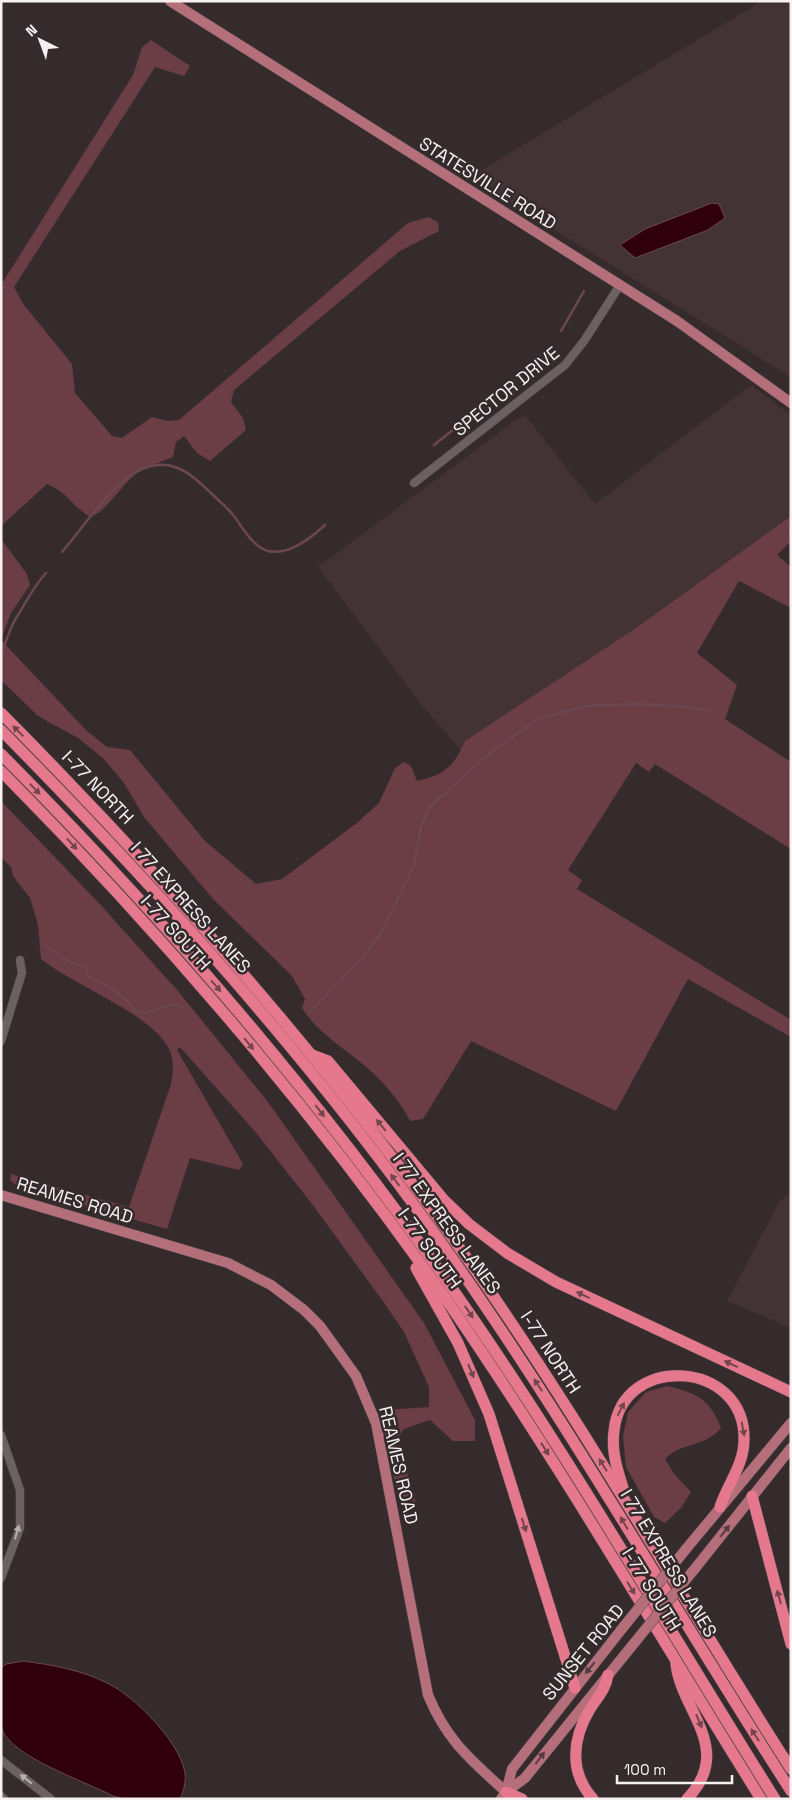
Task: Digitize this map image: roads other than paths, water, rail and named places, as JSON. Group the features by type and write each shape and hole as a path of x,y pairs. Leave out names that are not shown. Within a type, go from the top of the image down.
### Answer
{"highway":[{"name":"I-77 NORTH","path":"1,714 114,829 208,932 311,1054 400,1166 478,1274 532,1355 791,1769"},
{"name":"I 77 EXPRESS LANES","path":"1,730 106,837 199,939 308,1068 407,1196 493,1317 558,1416 791,1791"},
{"name":"I 77 EXPRESS LANES","path":"1,754 106,863 210,979 306,1094 393,1206 454,1291 544,1425 775,1799"},
{"name":"I-77 SOUTH","path":"1,771 116,891 207,993 303,1109 389,1221 514,1400 761,1799"},
{"path":"311,1054 328,1062 444,1200 469,1224 507,1254 556,1282 791,1392"},
{"path":"389,1221 458,1343 479,1390 497,1439 575,1688"},
{"path":"628,1507 613,1446 615,1424 620,1410 632,1393 648,1382 660,1377 682,1375 702,1379 721,1390 736,1408 742,1423 744,1438 742,1454 720,1507"},
{"path":"775,1384 791,1384"},
{"path":"752,1496 791,1644"},
{"path":"676,1660 678,1681 699,1721 706,1748 701,1778 688,1799"},
{"path":"593,1799 580,1779 575,1751 584,1719 607,1684 608,1675"},
{"path":"504,1795 522,1799"}],"main road":[{"name":"STATESVILLE ROAD","path":"170,1 620,285 713,345 789,400"},
{"name":"REAMES ROAD","path":"1,1195 233,1265 262,1280 286,1296 320,1326 356,1376 376,1423 430,1702 446,1733 504,1795"},
{"name":"SUNSET ROAD","path":"504,1795 512,1769 686,1549 791,1423"},
{"name":"SUNSET ROAD","path":"504,1795 525,1778 791,1448"}],"street":[{"name":"SPECTOR DRIVE","path":"414,483 565,365 584,342 620,285"},
{"path":"1,1041 22,973 20,960"},
{"path":"1,1436 20,1490 20,1528 1,1578"},
{"path":"1,1760 51,1799"}],"waterway":[{"path":"561,331 584,291"},
{"path":"434,445 479,409"},
{"path":"62,552 116,487 136,472 159,465 178,468 195,479 229,510 257,545 268,551 284,551 299,545 325,525"},
{"path":"1,650 15,620 46,573"},
{"path":"311,1011 362,958 381,933 414,865 421,826 430,807 486,756 538,719 585,706 638,704 689,707 709,711"},
{"path":"46,946 68,961 85,967 89,977 121,995 134,1011 145,1013 174,1004 183,1008"}]}
